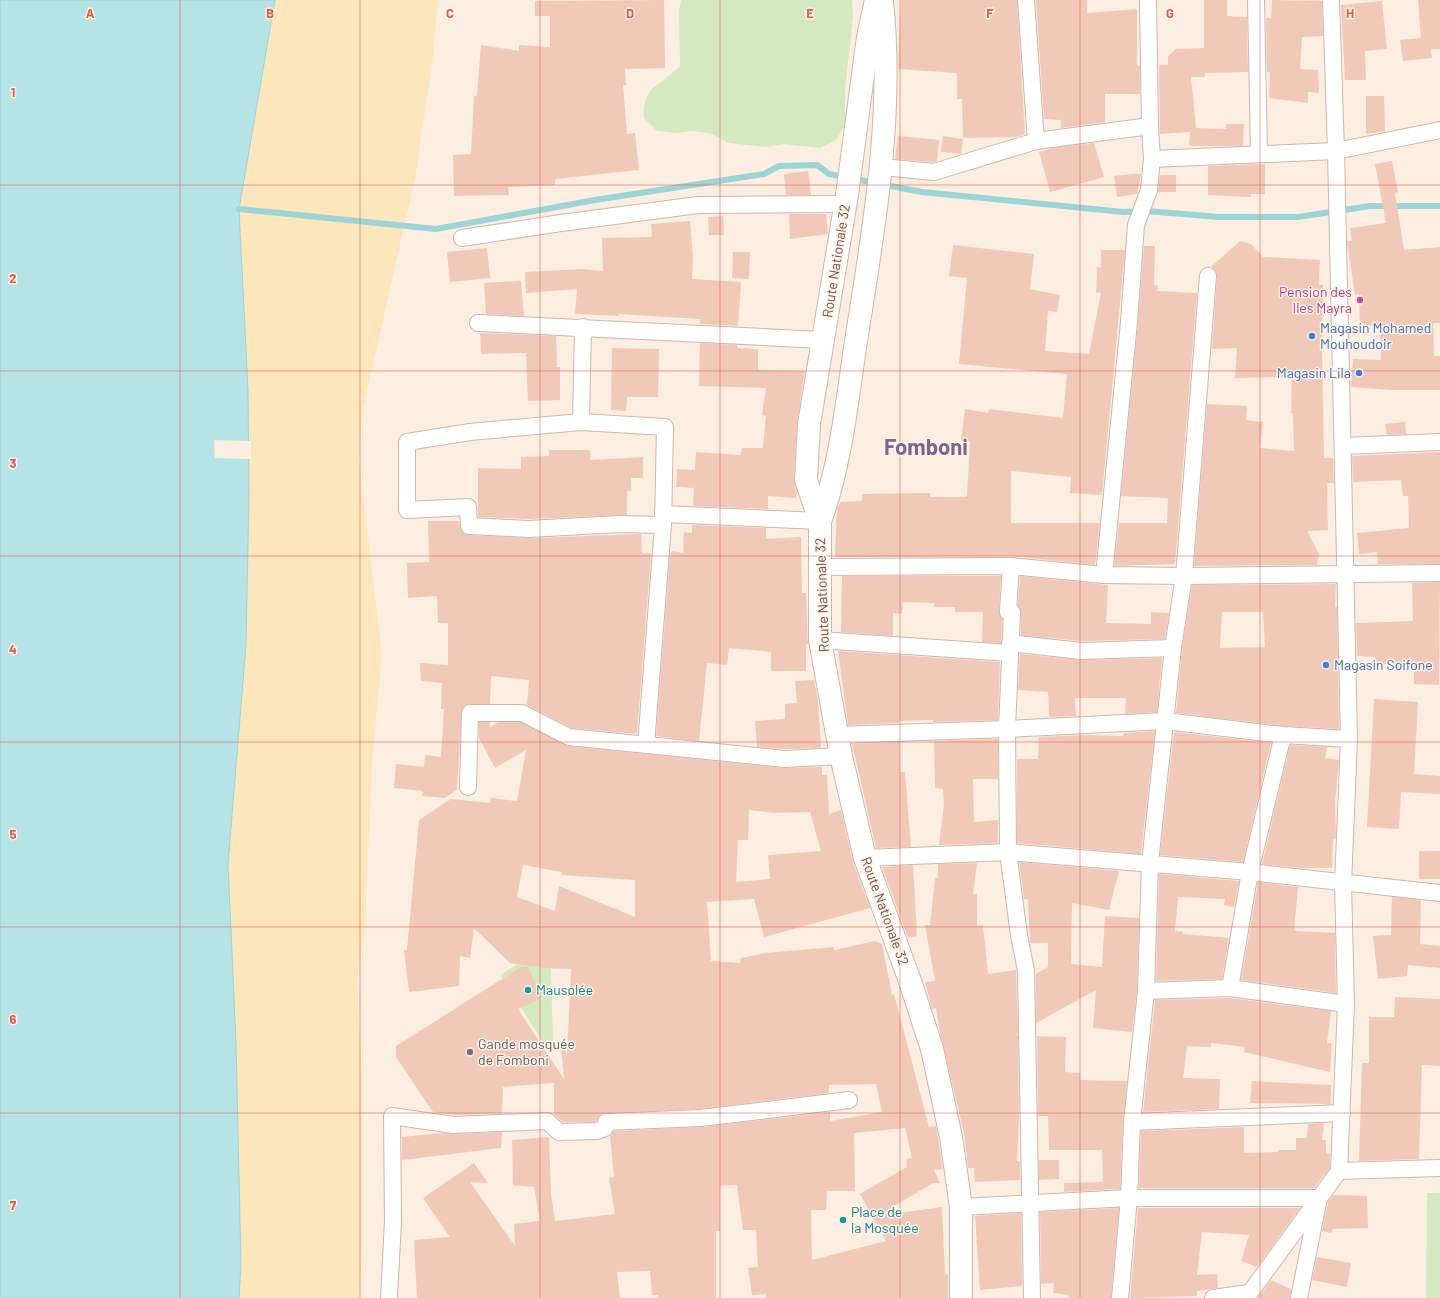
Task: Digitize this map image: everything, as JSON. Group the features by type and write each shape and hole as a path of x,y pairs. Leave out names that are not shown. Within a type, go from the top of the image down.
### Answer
{"street":[{"name":"Route Nationale 32","path":"876,0 868,37 846,200 809,424 806,480 820,521 820,640 839,745 865,858 910,981 932,1049 952,1137 961,1208 961,1298"},
{"name":"Route Nationale 32","path":"820,521 830,492 841,438 881,172 886,39 882,0"},
{"path":"1026,0 1036,141"},
{"path":"1104,575 1129,322 1136,224 1149,190 1152,160 1148,0"},
{"path":"1256,0 1259,154"},
{"path":"1213,1298 1248,1295 1339,1171 1346,1004 1343,884 1349,739 1336,151 1331,0"},
{"path":"881,172 934,172 1036,141 1150,126"},
{"path":"1152,160 1336,151 1440,130"},
{"path":"462,238 698,205 846,200"},
{"path":"1120,1298 1129,1198 1132,1122 1146,991 1150,863 1173,648 1184,576 1208,276"},
{"path":"478,323 823,340"},
{"path":"581,422 583,327"},
{"path":"646,745 663,519 665,427 581,422 470,432 407,442 407,510 468,507 469,526 529,529 619,524 663,519 820,521"},
{"path":"1343,446 1440,442"},
{"path":"1011,566 1008,612 1012,612 1007,730 1008,852 1019,935 1026,971 1032,1298"},
{"path":"820,567 1011,566 1104,575 1184,576 1440,573"},
{"path":"820,640 1081,651 1173,648"},
{"path":"468,787 470,713 522,713 569,737 785,759 839,745 1007,730 1165,721 1283,735 1349,739"},
{"path":"1230,988 1250,872 1283,735"},
{"path":"865,858 1008,852 1250,872 1343,884 1440,893"},
{"path":"1146,991 1230,988 1346,1004"},
{"path":"389,1298 393,1221 392,1116 453,1125 547,1121 559,1132 597,1131 605,1128 606,1122 701,1118 849,1100"},
{"path":"1132,1122 1342,1113"},
{"path":"1339,1171 1440,1168"},
{"path":"961,1208 1129,1198 1319,1198"},
{"path":"1300,1298 1319,1198"}],"green space":[{"path":"681,0 852,0 853,17 845,89 845,125 836,140 820,148 784,144 766,147 729,143 712,134 693,131 676,133 657,131 644,118 644,107 649,93 680,66 679,11"},
{"path":"550,941 553,1044 547,1049 501,975"},
{"path":"1427,1193 1440,1193 1440,1298 1426,1298"}],"sand":[{"path":"275,0 438,0 432,64 415,178 362,413 359,461 382,655 372,761 365,925 357,979 362,1079 362,1246 359,1298 239,1298 241,1265 236,1043 228,864 246,645 249,493 248,390 239,209"}],"water":[{"path":"0,0 275,0 239,209 248,390 249,493 246,645 228,864 236,1043 241,1265 239,1298 0,1298"}],"pier":[{"path":"214,440 251,441 251,459 215,458"}],"building":[{"path":"664,0 665,68 625,69 626,85 623,85 627,134 635,133 639,170 555,179 555,185 508,187 509,195 454,196 453,155 471,154 474,96 477,96 481,45 519,51 519,45 550,47 550,16 535,16 535,1"},
{"path":"901,0 1017,0 1025,134 1016,137 963,138 962,99 957,99 957,73 898,69"},
{"path":"1036,0 1087,0 1087,13 1137,9 1137,66 1140,66 1140,94 1105,94 1105,122 1061,128 1061,120 1044,119"},
{"path":"1204,0 1227,0 1227,16 1247,17 1248,72 1205,73 1205,77 1191,77 1196,128 1226,129 1226,124 1244,124 1243,146 1189,146 1190,132 1160,134 1159,65 1168,65 1168,56 1176,49 1204,48"},
{"path":"1272,0 1322,1 1323,36 1302,37 1300,69 1318,70 1319,93 1308,92 1308,103 1269,98 1270,72 1267,72 1266,18 1271,18"},
{"path":"1418,0 1440,0 1440,49 1431,49 1432,58 1403,61 1400,40 1421,38"},
{"path":"1382,1 1387,49 1365,51 1366,80 1345,80 1341,5"},
{"path":"1366,96 1384,96 1385,131 1366,134"},
{"path":"898,136 939,140 937,161 895,159"},
{"path":"943,136 963,139 961,154 941,152"},
{"path":"1094,143 1104,177 1050,192 1039,152 1052,148"},
{"path":"1392,161 1398,192 1395,193 1404,250 1440,247 1440,323 1433,323 1434,356 1440,356 1440,390 1390,390 1351,387 1353,359 1381,360 1380,325 1360,326 1359,294 1355,295 1347,241 1352,241 1350,228 1386,223 1375,164"},
{"path":"1265,164 1265,194 1251,194 1251,197 1208,195 1208,166"},
{"path":"808,171 811,195 786,195 784,174"},
{"path":"1141,174 1137,194 1117,197 1114,176"},
{"path":"1160,175 1176,175 1176,192 1158,192"},
{"path":"789,214 826,214 828,234 790,239"},
{"path":"723,216 724,235 709,235 708,217"},
{"path":"690,221 693,260 692,279 741,282 738,326 700,324 700,319 619,314 619,316 575,314 577,289 526,293 525,272 581,269 603,271 602,238 652,237 651,224"},
{"path":"1240,241 1251,244 1263,257 1320,260 1319,285 1323,285 1322,348 1324,458 1333,458 1334,483 1327,483 1328,530 1307,531 1319,554 1317,565 1194,566 1207,404 1247,406 1246,420 1263,422 1260,448 1294,451 1293,413 1291,413 1292,377 1235,378 1237,348 1212,349 1217,277 1216,272 1211,267"},
{"path":"953,245 1034,254 1030,289 1060,295 1057,312 1048,311 1045,351 1089,354 1101,293 1096,292 1097,267 1101,268 1101,250 1125,250 1102,495 1070,493 1071,477 1011,471 1011,523 1100,523 1095,565 1011,556 835,557 837,509 840,502 862,501 862,494 930,493 930,497 967,497 970,441 961,440 965,409 988,413 989,409 1063,418 1067,374 959,364 967,278 949,276"},
{"path":"1144,246 1155,246 1154,285 1158,286 1157,291 1197,293 1175,564 1114,566 1119,523 1167,523 1168,498 1121,496"},
{"path":"487,248 490,278 450,282 447,252"},
{"path":"733,252 750,252 749,279 732,278"},
{"path":"521,281 524,316 486,314 484,283"},
{"path":"480,333 556,336 557,367 560,367 560,400 528,401 526,353 481,354"},
{"path":"700,343 737,345 737,348 758,349 758,370 805,371 797,423 794,479 797,493 796,498 768,496 768,509 693,506 694,488 676,487 677,469 695,470 696,452 741,455 742,448 763,448 766,416 762,415 766,388 699,386"},
{"path":"612,348 659,349 658,397 627,397 626,411 611,410"},
{"path":"1405,422 1406,434 1387,435 1385,424"},
{"path":"549,450 590,450 590,460 643,457 643,478 631,478 631,491 627,491 627,515 529,519 478,517 478,468 521,469 521,457 549,456"},
{"path":"1440,452 1440,564 1378,564 1377,552 1359,554 1357,533 1409,528 1408,496 1403,496 1401,480 1353,482 1352,456"},
{"path":"428,521 459,521 461,531 469,535 530,538 641,534 642,553 651,554 637,734 572,728 527,705 529,680 491,676 490,704 470,704 462,708 457,790 445,798 422,796 423,791 394,788 396,764 424,767 425,755 441,757 444,709 441,709 442,683 421,681 420,663 448,665 448,623 438,623 437,596 408,598 407,563 429,562"},
{"path":"692,525 766,528 766,539 801,537 802,593 806,593 808,644 806,644 806,671 771,671 771,652 729,648 727,665 707,663 699,741 656,736 670,555 672,551 683,553 684,532 692,533"},
{"path":"842,576 1001,576 999,611 1002,619 1001,643 982,642 983,612 955,612 955,607 934,607 934,603 903,602 902,614 893,613 893,636 841,632"},
{"path":"1020,576 1108,585 1106,623 1151,624 1151,612 1169,613 1165,639 1081,641 1021,635 1021,612 1018,605"},
{"path":"1440,582 1439,685 1414,684 1414,664 1375,664 1375,657 1357,656 1356,623 1413,621 1412,583"},
{"path":"1336,584 1335,607 1337,607 1339,729 1284,726 1176,713 1182,649 1192,585","holes":["1222,612 1263,612 1265,647 1220,648"]},
{"path":"838,651 1000,662 998,720 933,722 933,720 899,721 899,723 848,725"},
{"path":"1020,654 1081,660 1162,658 1157,712 1125,714 1126,698 1075,698 1076,716 1049,717 1048,692 1018,690"},
{"path":"814,680 818,701 821,748 785,749 757,747 755,721 785,719 785,704 797,703 795,681"},
{"path":"1374,699 1418,702 1414,774 1440,776 1440,794 1401,792 1399,829 1367,827"},
{"path":"479,722 490,722 490,727 498,722 520,722 568,746 784,768 822,767 822,775 827,775 829,814 841,810 853,862 870,908 764,937 754,899 707,902 711,961 740,963 741,958 765,953 834,947 834,950 875,941 882,944 892,995 894,994 929,1127 936,1126 943,1169 934,1170 940,1183 933,1183 877,1216 942,1207 945,1274 948,1275 948,1298 766,1298 766,1294 752,1295 748,1268 758,1267 756,1230 743,1230 737,1185 720,1186 720,1231 716,1231 716,1298 658,1298 658,1295 652,1295 650,1271 617,1272 620,1298 417,1298 414,1240 450,1237 423,1198 474,1163 488,1183 470,1182 515,1246 514,1224 540,1221 534,1187 513,1185 512,1140 549,1137 551,1194 555,1221 615,1214 609,1178 614,1177 610,1136 614,1131 702,1127 830,1112 830,1121 882,1112 876,1084 829,1085 829,1093 700,1109 606,1113 601,1114 595,1122 563,1122 554,1115 554,1083 503,1087 502,1113 454,1115 433,1112 396,1057 396,1046 521,967 528,967 542,998 518,1009 564,1079 561,1046 563,1045 567,1055 571,969 543,968 510,963 474,928 470,958 460,956 459,986 409,992 404,950 407,950 419,820 451,799 490,803 491,798 517,801 526,750 495,768 479,738","holes":["749,810 774,813 810,812 821,851 768,855 770,879 736,882 738,840 748,840","523,865 562,872 562,875 635,880 635,917 559,886 555,911 517,897","905,1128 912,1158 906,1159 907,1167 860,1194 886,1241 812,1260 811,1210 826,1210 827,1191 855,1191 854,1133"]},
{"path":"1155,731 1141,854 1017,843 1017,759 1038,759 1039,737 1085,735 1123,736 1124,733"},
{"path":"1174,732 1271,743 1243,862 1160,855"},
{"path":"998,739 998,779 973,779 974,822 998,820 998,843 939,845 944,805 943,789 935,788 934,741"},
{"path":"900,742 900,772 905,772 911,847 876,848 852,744"},
{"path":"1290,745 1327,747 1325,758 1339,760 1335,803 1336,835 1335,839 1333,839 1332,868 1300,868 1262,864"},
{"path":"1419,851 1440,851 1440,879 1419,879"},
{"path":"1019,862 1119,871 1109,910 1072,903 1071,964 1102,967 1105,916 1139,918 1137,990 1132,1032 1093,1028 1096,990 1036,1023 1036,974 1048,967 1048,943 1030,943 1028,899 1024,899"},
{"path":"977,863 973,894 977,894 977,926 983,925 988,974 1016,970 1018,1034 1015,1035 1018,1035 1019,1116 1017,1161 1020,1161 1020,1180 975,1182 974,1168 968,1168 964,1133 940,1033 936,1008 932,1009 925,982 935,981 925,925 930,925 935,878 938,878 938,864"},
{"path":"913,865 917,936 908,938 882,867"},
{"path":"1159,874 1239,881 1234,907 1224,905 1225,899 1178,897 1175,931 1183,932 1183,934 1229,938 1222,979 1156,981"},
{"path":"1258,882 1298,887 1294,931 1335,933 1336,993 1241,980"},
{"path":"1392,897 1421,900 1420,944 1440,946 1440,968 1408,965 1407,976 1378,979 1373,936 1391,935"},
{"path":"1395,997 1440,999 1440,1066 1422,1065 1419,1159 1359,1161 1362,1063 1369,1063 1369,1017 1394,1017"},
{"path":"1230,998 1331,1011 1327,1043 1332,1043 1330,1072 1244,1052 1245,1047 1211,1043 1211,1047 1187,1046 1183,1078 1220,1079 1219,1109 1143,1112 1155,1000"},
{"path":"1037,1036 1066,1037 1065,1072 1080,1073 1080,1080 1127,1081 1123,1122 1120,1189 1064,1192 1064,1183 1103,1182 1102,1150 1049,1150 1048,1116 1038,1116"},
{"path":"1252,1081 1331,1085 1331,1104 1250,1103"},
{"path":"1324,1123 1322,1140 1326,1140 1326,1154 1330,1154 1330,1168 1314,1188 1139,1188 1141,1131 1244,1127 1244,1153 1278,1152 1278,1150 1296,1150 1296,1138 1307,1138 1308,1124"},
{"path":"502,1132 501,1148 402,1160 402,1137 442,1133"},
{"path":"1039,1160 1059,1160 1059,1179 1039,1180"},
{"path":"1333,1195 1367,1196 1368,1228 1333,1229 1331,1233 1322,1231 1328,1202"},
{"path":"1119,1208 1111,1298 1069,1298 1068,1295 1053,1293 1054,1283 1041,1284 1040,1212"},
{"path":"1138,1208 1300,1208 1257,1267 1241,1261 1249,1235 1202,1232 1197,1275 1217,1274 1218,1288 1197,1291 1197,1296 1130,1298"},
{"path":"1021,1213 1022,1286 980,1290 975,1216"},
{"path":"1317,1257 1351,1263 1347,1287 1312,1280"},
{"path":"1271,1280 1291,1289 1290,1298 1258,1298"}],"waterway":[{"path":"239,209 436,229 595,200 764,174 779,166 817,165 829,174 922,192 1123,212 1147,211 1219,217 1298,217 1370,206 1440,206"}],"place":[{"name":"Pension des Iles Mayra","path":"1360,300"},
{"name":"Magasin Mohamed Mouhoudoir","path":"1312,336"},
{"name":"Magasin Lila","path":"1359,373"},
{"name":"Magasin Soifone","path":"1326,665"},
{"name":"Mausolée","path":"528,990"},
{"name":"Gande mosquée de Fomboni","path":"470,1052"},
{"name":"Place de la Mosquée","path":"843,1220"}],"district":[{"name":"Fomboni","path":"926,447"}]}
